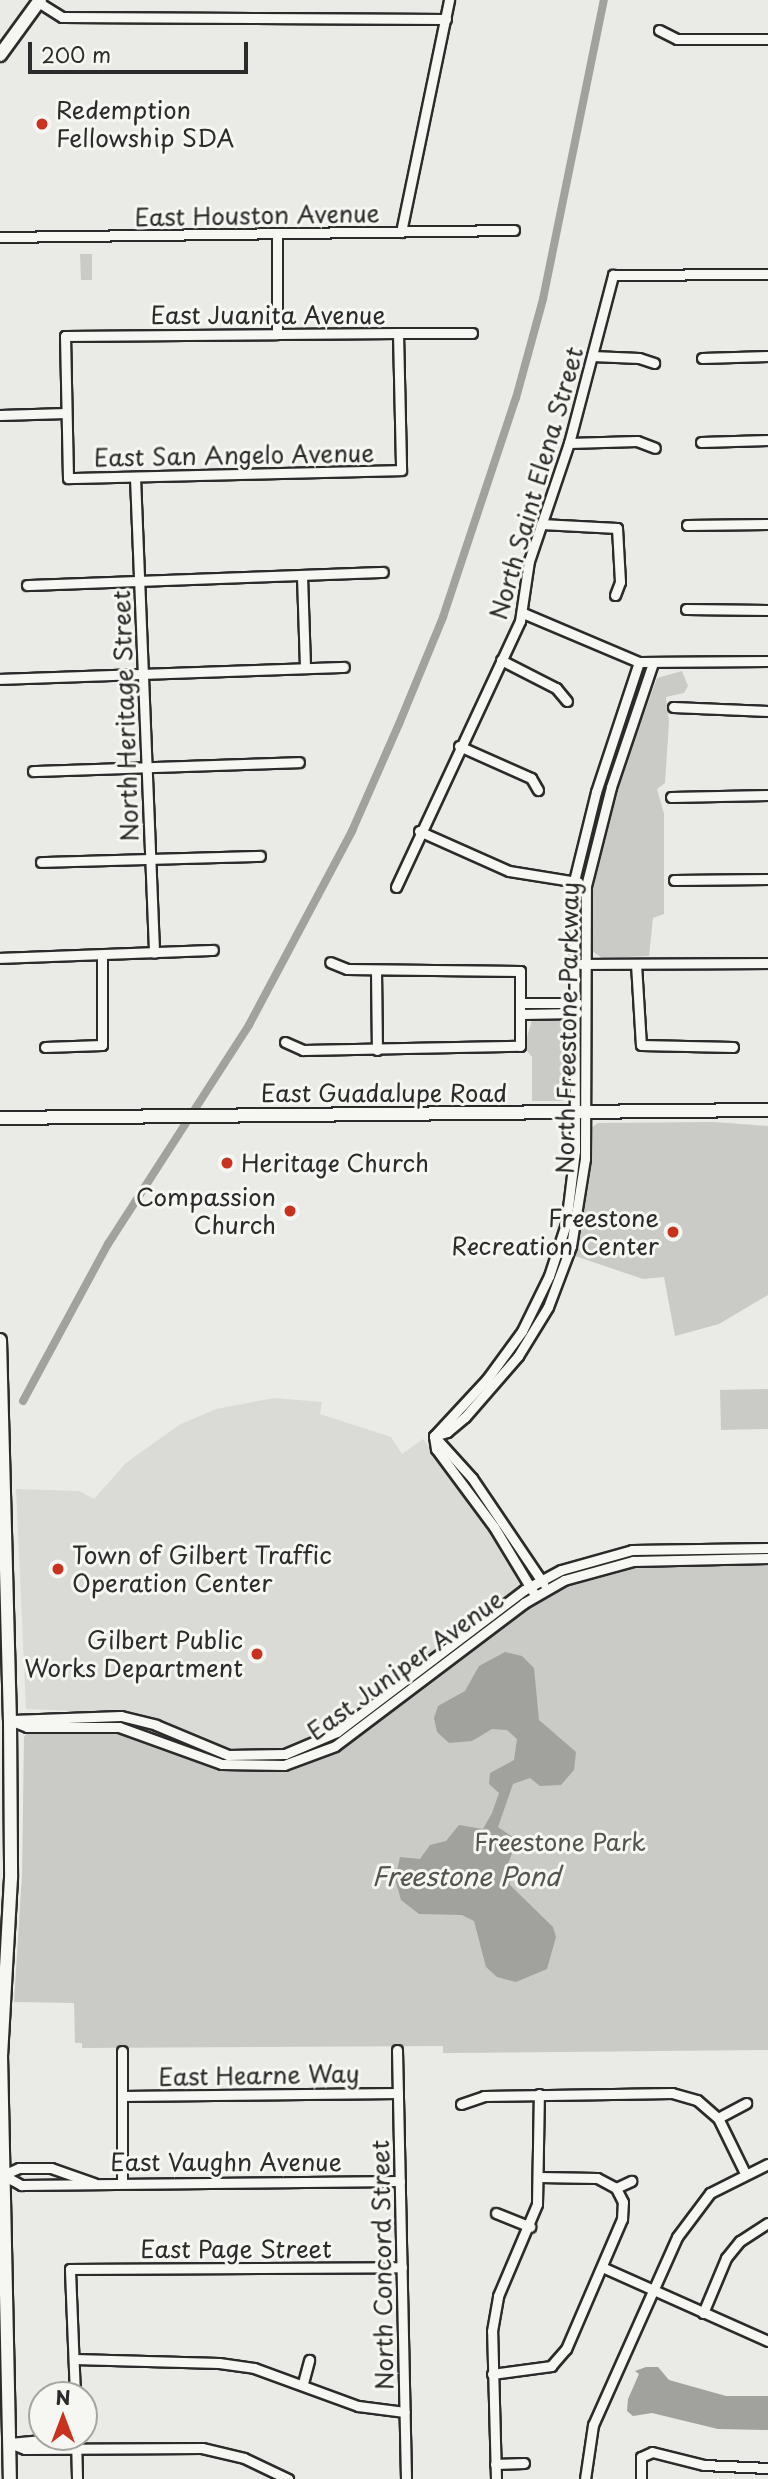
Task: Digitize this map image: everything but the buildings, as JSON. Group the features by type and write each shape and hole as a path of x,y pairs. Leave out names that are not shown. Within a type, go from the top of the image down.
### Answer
{"main road":[{"path":"0,55 39,1"},
{"name":"East Guadalupe Road","path":"0,1118 768,1111"},
{"path":"0,1340 10,1720 11,1878 1,2055 3,2278 10,2479"}],"street":[{"path":"401,232 449,0"},
{"path":"39,1 57,17 446,19"},
{"path":"659,30 677,39 768,39"},
{"name":"East Houston Avenue","path":"0,237 514,230"},
{"path":"277,235 277,334"},
{"name":"North Saint Elena Street","path":"396,887 419,831 523,613 529,561 569,443 613,275 768,274"},
{"name":"East San Angelo Avenue","path":"66,413 68,478 401,470 398,333"},
{"name":"East Juanita Avenue","path":"66,413 65,336 472,333"},
{"path":"592,356 639,358 654,363"},
{"path":"702,358 768,356"},
{"path":"0,415 66,413"},
{"path":"701,442 768,440"},
{"path":"569,443 637,441 655,448"},
{"name":"North Heritage Street","path":"135,477 153,953"},
{"path":"541,524 617,528 620,582 615,595"},
{"path":"687,525 768,524"},
{"path":"27,585 383,572"},
{"path":"302,576 305,668"},
{"path":"686,609 768,610"},
{"path":"523,613 639,662 768,661"},
{"path":"500,660 556,688 566,701"},
{"name":"North Freestone Parkway","path":"580,1112 574,1008 573,881 596,792 639,662"},
{"name":"North Freestone Parkway","path":"434,1436 447,1432 488,1394 518,1356 548,1307 578,1217 587,882 611,787 653,663"},
{"path":"0,678 344,667"},
{"path":"673,708 768,711"},
{"path":"459,746 531,778 538,790"},
{"path":"33,771 299,762"},
{"path":"671,797 768,795"},
{"path":"419,831 509,871 587,882"},
{"path":"41,862 260,856"},
{"path":"674,880 768,879"},
{"path":"0,958 213,950"},
{"path":"45,1047 102,1045 102,955"},
{"path":"285,1042 303,1050 520,1046 520,971 347,969 330,961"},
{"path":"573,964 768,963"},
{"path":"636,964 641,1045 733,1047"},
{"path":"376,970 377,1049"},
{"path":"522,1003 574,1008 585,1014"},
{"path":"522,1014 574,1008 585,1003"},
{"path":"434,1436 472,1478 547,1588"},
{"path":"434,1436 436,1449 531,1585 535,1595"},
{"name":"East Juniper Avenue","path":"10,1720 121,1716 228,1755 285,1754 337,1732 541,1579 582,1562 632,1550 768,1548"},
{"name":"East Juniper Avenue","path":"10,1720 27,1727 131,1729 208,1760 237,1766 268,1767 300,1761 343,1740 535,1595 580,1573 634,1561 768,1558"},
{"name":"North Concord Street","path":"397,2050 406,2479"},
{"path":"122,2051 122,2182"},
{"path":"461,2104 484,2096 672,2092 697,2100 718,2118 744,2173"},
{"name":"East Hearne Way","path":"122,2096 398,2093"},
{"path":"496,2479 492,2374 498,2296 530,2228 539,2177 539,2094"},
{"path":"718,2118 746,2103"},
{"path":"585,2479 593,2426 654,2289 692,2212 710,2193 744,2173 768,2164"},
{"name":"East Vaughn Avenue","path":"3,2175 19,2168 51,2168 93,2182"},
{"name":"East Vaughn Avenue","path":"3,2175 21,2185 400,2180"},
{"path":"492,2374 551,2366 566,2348 622,2219 623,2202 616,2188 597,2178 539,2177"},
{"path":"616,2188 631,2181"},
{"path":"496,2213 530,2228"},
{"path":"703,2313 726,2258 740,2241 768,2223"},
{"name":"East Page Street","path":"74,2359 70,2269 402,2267"},
{"path":"602,2267 768,2341"},
{"path":"75,2381 74,2359 219,2362 303,2383 358,2406 405,2412"},
{"path":"303,2383 309,2360"},
{"path":"10,2443 28,2441"},
{"path":"98,2443 202,2448 244,2458 288,2479"},
{"path":"76,2451 77,2479"},
{"path":"641,2479 640,2460 645,2453 724,2467 768,2468"},
{"path":"495,2464 524,2463"}],"shaded area":[{"path":"274,1398 322,1402 320,1414 391,1437 402,1454 423,1439 521,1576 520,1588 335,1728 282,1751 236,1753 125,1713 26,1709 16,1489 79,1491 94,1499 126,1463 179,1425 216,1409"}],"green space":[{"path":"80,254 92,254 92,280 81,280"},
{"path":"682,671 688,686 684,693 666,697 669,722 665,783 657,789 664,814 664,914 653,918 649,956 602,958 592,951 590,903 614,796 657,678"},
{"path":"533,1017 562,1017 568,1022 570,1090 563,1101 532,1101 532,1057 524,1047"},
{"name":"Freestone Recreation Center","path":"714,1122 768,1126 768,1295 719,1324 675,1336 664,1277 643,1279 572,1255 583,1210 589,1129 598,1123"},
{"path":"768,1389 768,1429 721,1430 720,1390"},
{"name":"Freestone Park","path":"768,1563 768,2050 443,2053 443,2046 82,2048 82,2043 75,2043 74,2003 14,2002 22,1875 24,1737 28,1732 124,1731 220,1767 284,1769 343,1745 525,1607 562,1584 632,1565"}],"water":[{"name":"Freestone Pond","path":"505,1652 522,1656 534,1668 539,1720 576,1752 574,1770 561,1785 540,1786 530,1778 513,1784 498,1827 517,1840 507,1867 510,1885 553,1927 556,1937 547,1969 516,1982 497,1977 486,1967 474,1921 462,1915 419,1914 401,1900 395,1879 400,1857 420,1859 430,1845 446,1841 459,1825 483,1829 492,1813 499,1793 489,1784 490,1773 514,1760 517,1739 507,1730 492,1729 472,1741 449,1743 437,1732 434,1718 438,1706 465,1691 479,1666"},
{"path":"658,2367 669,2380 726,2396 768,2396 768,2430 718,2429 652,2413 633,2416 627,2411 628,2399 639,2374 635,2371"}],"waterway":[{"path":"23,1401 108,1244 249,1025 352,831 399,724 443,617 516,398 543,299 604,0"}],"place":[{"name":"Redemption Fellowship SDA","path":"42,124"},
{"name":"Heritage Church","path":"227,1163"},
{"name":"Compassion Church","path":"290,1211"},
{"name":"Freestone Recreation Center","path":"673,1232"},
{"name":"Town of Gilbert Traffic Operation Center","path":"58,1569"},
{"name":"Gilbert Public Works Department","path":"257,1654"}]}
